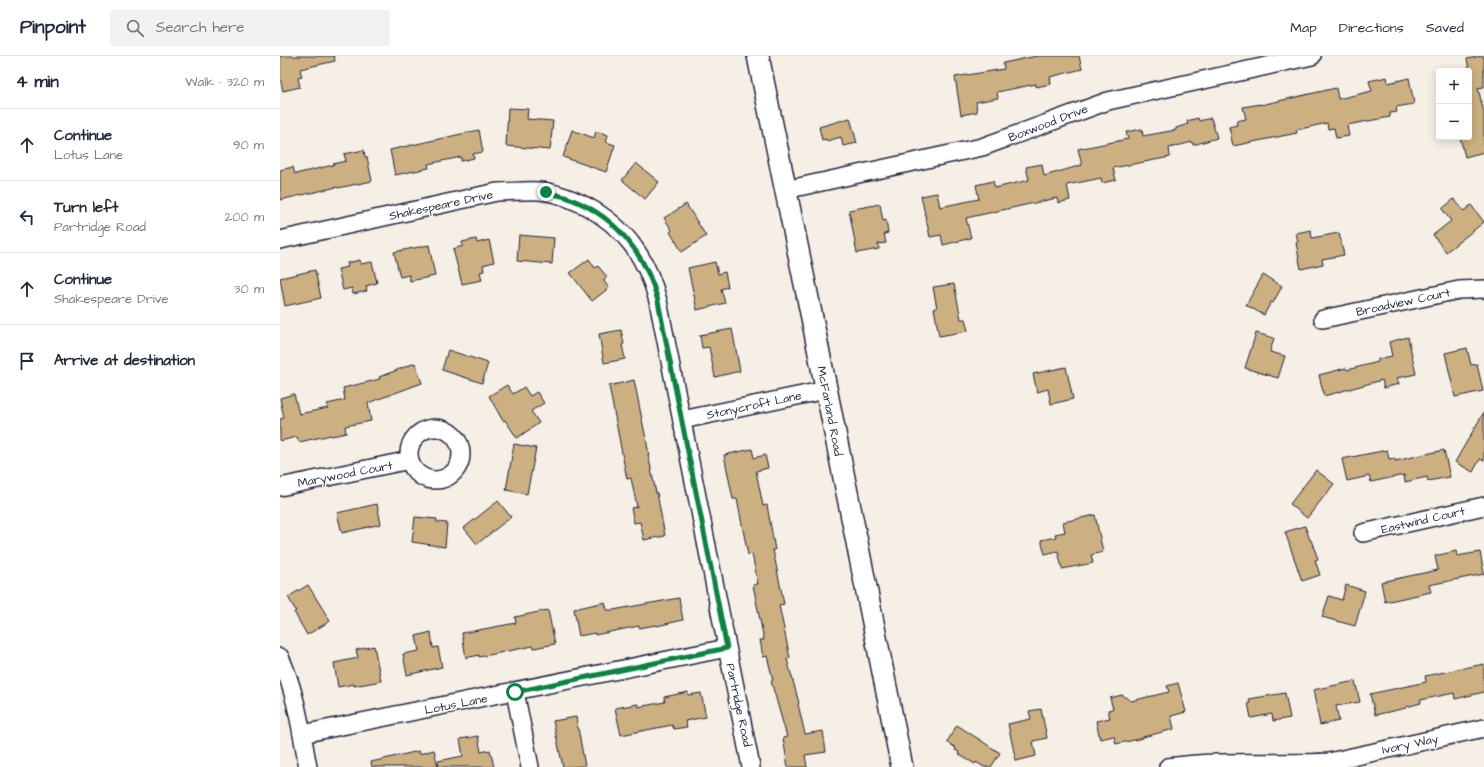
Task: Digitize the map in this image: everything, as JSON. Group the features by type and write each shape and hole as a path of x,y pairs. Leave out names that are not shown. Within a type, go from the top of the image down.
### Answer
{"street":[{"name":"McFarland Road","path":"758,56 902,767"},
{"name":"Boxwood Drive","path":"785,190 982,147 1108,101 1312,56"},
{"name":"Shakespeare Drive","path":"280,240 497,192 539,191 574,200 600,214"},
{"name":"Partridge Road","path":"600,214 611,222 626,237 639,255 652,279 658,301 751,767"},
{"name":"Broadview Court","path":"1323,318 1458,290 1484,289"},
{"name":"Stonycroft Lane","path":"682,420 826,390"},
{"name":"Marywood Court","path":"280,487 410,460"},
{"name":"Eastwind Court","path":"1363,533 1484,506"},
{"name":"Lotus Lane","path":"302,734 727,648"},
{"path":"280,657 292,688 308,767"},
{"path":"515,692 530,767"},
{"name":"Ivory Way","path":"1168,767 1199,764 1306,764 1329,762 1484,728"}],"building":[{"path":"280,56 334,56 335,61 300,69 302,77 298,78 300,87 283,91 280,77"},
{"path":"1037,56 1079,56 1082,69 1050,77 1051,84 1036,87 1036,84 997,92 998,98 976,102 977,112 961,115 955,77 1004,69 1003,63"},
{"path":"1484,56 1484,87 1478,88 1484,113 1484,152 1465,157 1461,140 1472,140 1472,68 1469,68 1467,59"},
{"path":"1387,77 1388,83 1409,78 1414,104 1396,107 1397,112 1390,113 1390,117 1347,125 1349,136 1336,138 1334,128 1328,129 1327,123 1296,130 1297,133 1233,146 1229,127 1237,125 1236,121 1246,119 1243,107 1261,105 1336,88 1338,99 1372,91 1369,81"},
{"path":"508,108 528,109 527,119 553,121 550,150 506,146"},
{"path":"850,118 857,143 843,146 841,137 827,141 826,139 822,140 819,127"},
{"path":"1198,118 1199,121 1211,118 1217,138 1193,145 1192,142 1169,148 1170,157 1113,168 1116,180 1102,183 1101,178 1067,185 1070,200 1058,203 1057,198 966,218 971,238 943,245 941,235 930,237 921,196 937,193 940,207 979,199 976,185 993,181 995,188 1029,180 1026,167 1042,164 1044,176 1082,165 1078,149 1128,139 1126,132 1142,129 1143,136 1176,130 1176,128 1188,124 1187,121"},
{"path":"479,130 483,152 473,154 474,158 461,161 461,157 428,164 429,168 395,175 390,150"},
{"path":"572,130 594,138 596,131 608,135 606,142 615,145 606,172 563,157"},
{"path":"364,150 372,181 337,187 280,200 280,170 293,167 295,174 333,165 346,161 344,154"},
{"path":"636,163 659,182 645,199 622,180"},
{"path":"1454,199 1464,211 1471,205 1484,222 1446,252 1433,235 1451,221 1442,209"},
{"path":"686,204 706,236 682,252 670,232 672,230 664,218"},
{"path":"880,204 883,221 886,220 888,233 884,234 886,243 878,244 879,249 857,253 849,210"},
{"path":"1311,230 1312,238 1339,233 1344,255 1322,259 1323,264 1301,269 1296,243 1298,242 1296,233"},
{"path":"519,235 554,238 552,264 517,261"},
{"path":"476,239 477,243 489,240 494,262 483,265 484,271 480,272 482,280 462,284 453,249 463,246 462,242"},
{"path":"429,245 435,276 410,281 409,275 400,277 394,252"},
{"path":"589,259 595,268 598,266 607,277 603,280 609,288 592,301 570,273"},
{"path":"360,260 361,264 372,262 377,283 366,286 367,291 353,294 352,288 343,290 338,269 348,267 347,263"},
{"path":"715,262 718,274 725,272 728,287 721,289 725,303 697,310 688,268"},
{"path":"315,270 321,298 285,306 280,278"},
{"path":"1263,275 1282,286 1273,303 1271,302 1264,315 1246,305"},
{"path":"954,284 961,319 965,319 968,331 939,336 934,308 937,308 933,287"},
{"path":"732,329 740,371 715,377 709,347 702,348 700,335"},
{"path":"621,330 625,359 604,363 599,334"},
{"path":"1256,333 1274,338 1270,352 1285,356 1278,378 1245,368"},
{"path":"1408,337 1416,374 1397,378 1399,384 1384,388 1382,380 1324,396 1319,375 1378,362 1378,359 1392,356 1389,342"},
{"path":"1467,348 1471,365 1477,364 1483,391 1455,397 1445,353"},
{"path":"448,350 488,363 482,383 442,370"},
{"path":"415,363 422,383 368,403 371,421 345,426 346,433 299,442 297,437 280,441 280,419 284,418 280,398 294,394 299,414 328,408 327,404 345,400 343,388 380,379 379,377"},
{"path":"1066,367 1073,399 1051,404 1048,389 1037,392 1033,374"},
{"path":"634,380 665,536 644,540 640,522 634,523 631,508 637,507 631,478 627,479 609,386"},
{"path":"507,385 513,394 524,387 530,396 537,392 544,403 531,411 539,423 517,438 505,420 503,421 489,396"},
{"path":"1484,412 1484,461 1480,459 1473,472 1455,462"},
{"path":"514,444 536,448 527,494 506,490"},
{"path":"752,449 754,458 765,455 768,468 756,471 763,506 767,505 775,550 773,550 784,604 779,605 790,658 787,659 799,703 805,734 823,731 826,752 805,755 807,767 788,767 783,738 787,737 771,681 773,680 767,656 763,657 760,640 764,640 753,585 758,584 752,554 748,555 737,499 733,499 724,455"},
{"path":"1387,450 1389,459 1395,458 1395,461 1444,450 1450,477 1428,481 1427,477 1405,482 1404,475 1371,482 1369,476 1347,481 1342,459"},
{"path":"1316,470 1334,484 1307,518 1290,504"},
{"path":"498,501 511,517 477,544 464,528"},
{"path":"377,504 381,524 342,533 337,513"},
{"path":"1095,515 1103,552 1091,555 1093,563 1062,569 1058,551 1045,554 1041,540 1056,537 1055,534 1065,532 1063,522"},
{"path":"415,517 437,519 437,522 447,523 445,547 412,542"},
{"path":"1305,526 1318,559 1315,560 1320,575 1302,581 1285,532"},
{"path":"1456,551 1457,556 1480,552 1484,574 1429,585 1431,592 1385,602 1381,582 1438,570 1435,556"},
{"path":"308,585 330,621 307,635 294,612 296,611 288,597"},
{"path":"1346,585 1365,591 1355,626 1322,617 1329,596 1342,600"},
{"path":"679,598 683,620 657,626 639,628 639,626 595,635 595,633 579,636 574,609 605,602 607,610 613,610"},
{"path":"548,610 555,644 534,648 533,646 479,657 479,655 466,658 462,633 516,623 515,617"},
{"path":"431,632 433,648 438,647 442,667 407,675 403,654 419,651 416,636"},
{"path":"374,646 381,681 354,686 354,684 338,687 334,663 358,658 356,650"},
{"path":"1484,664 1484,692 1455,699 1454,693 1420,700 1421,703 1375,715 1370,694 1426,682 1425,676"},
{"path":"1355,681 1360,702 1336,706 1339,721 1320,725 1313,690"},
{"path":"1178,683 1186,712 1171,716 1174,729 1116,744 1114,736 1100,739 1096,721 1110,718 1108,710 1113,709 1110,698 1122,695 1131,701 1169,692 1167,686"},
{"path":"688,692 688,695 701,693 706,717 685,721 687,727 674,729 672,725 621,735 615,708 638,704 638,707 665,702 664,697"},
{"path":"1285,693 1290,718 1273,721 1272,714 1251,718 1248,703 1250,703 1249,699"},
{"path":"1041,709 1047,738 1033,741 1036,756 1016,761 1008,724 1031,719 1029,711"},
{"path":"576,717 585,766 563,767 553,721"},
{"path":"957,725 1000,753 991,767 984,767 976,762 975,764 958,754 959,752 955,750 956,748 947,742"},
{"path":"478,736 481,752 490,750 494,767 439,767 438,761 463,756 460,739"},
{"path":"434,750 438,767 372,767 371,762 419,751 419,754"}],"route":[{"path":"515,692 727,648 658,301 652,279 635,248 611,222 600,214 574,200 546,192"}]}
